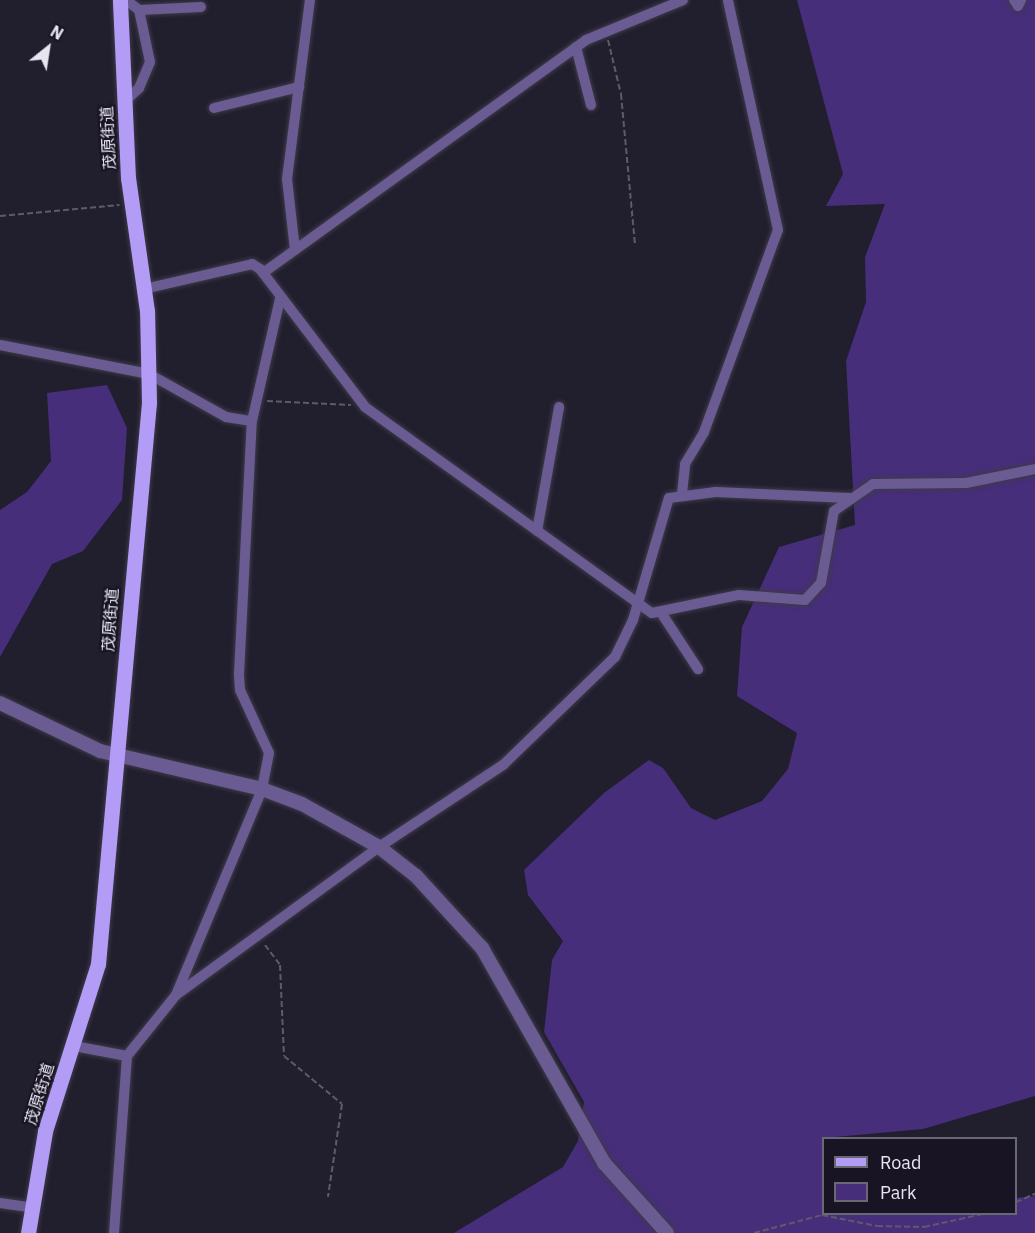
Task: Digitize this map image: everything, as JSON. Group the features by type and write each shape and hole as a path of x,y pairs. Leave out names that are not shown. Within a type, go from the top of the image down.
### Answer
{"main road":[{"name":"茂原街道","path":"28,1233 35,1208 45,1131 74,1046 98,964 119,756 149,374 144,289 131,204 123,103 120,0"}],"street":[{"path":"126,0 140,9 201,7"},
{"path":"295,250 287,179 310,0"},
{"path":"263,273 576,47 683,0"},
{"path":"682,494 685,464 704,432 778,230 728,0"},
{"path":"1014,0 1018,6 1021,0"},
{"path":"123,103 139,88 150,62 140,9"},
{"path":"576,47 591,105"},
{"path":"214,108 299,87"},
{"path":"144,289 252,264 263,273 280,299 365,406 635,605 662,614 739,595 805,600 821,583 834,511 849,498 888,480 966,483 1035,469"},
{"path":"176,995 262,789 269,753 240,690 239,674 252,421 280,299"},
{"path":"0,345 149,374 226,417 252,421"},
{"path":"537,531 559,407"},
{"path":"114,1233 127,1056 176,995 379,847 503,765 606,668 633,620 635,605 662,512 669,498 682,494 849,498"},
{"path":"662,614 698,669"},
{"path":"0,703 119,756 262,789 379,847 453,911 482,948 604,1163 667,1233"},
{"path":"74,1046 127,1056"},
{"path":"0,1203 35,1208"}],"path":[{"path":"606,32 621,94 635,244"},
{"path":"0,216 131,204"},
{"path":"258,402 301,399 365,406"},
{"path":"256,936 280,965 284,1056 342,1104 328,1197"},
{"path":"1017,1202 1035,1194"},
{"path":"754,1233 822,1215 877,1226 924,1227 978,1215"}],"green space":[{"path":"797,0 1035,0 1035,1096 923,1129 822,1137 822,1215 1017,1215 1017,1198 1035,1196 1035,1233 454,1233 563,1167 578,1141 584,1102 544,1032 552,960 563,941 528,895 524,870 604,793 649,760 663,768 691,808 715,820 762,801 788,769 797,733 737,696 742,627 779,547 855,525 846,361 866,302 865,257 885,204 826,206 843,174"},
{"path":"107,385 127,428 122,500 83,551 52,564 0,657 0,510 27,492 51,461 47,393"}]}
